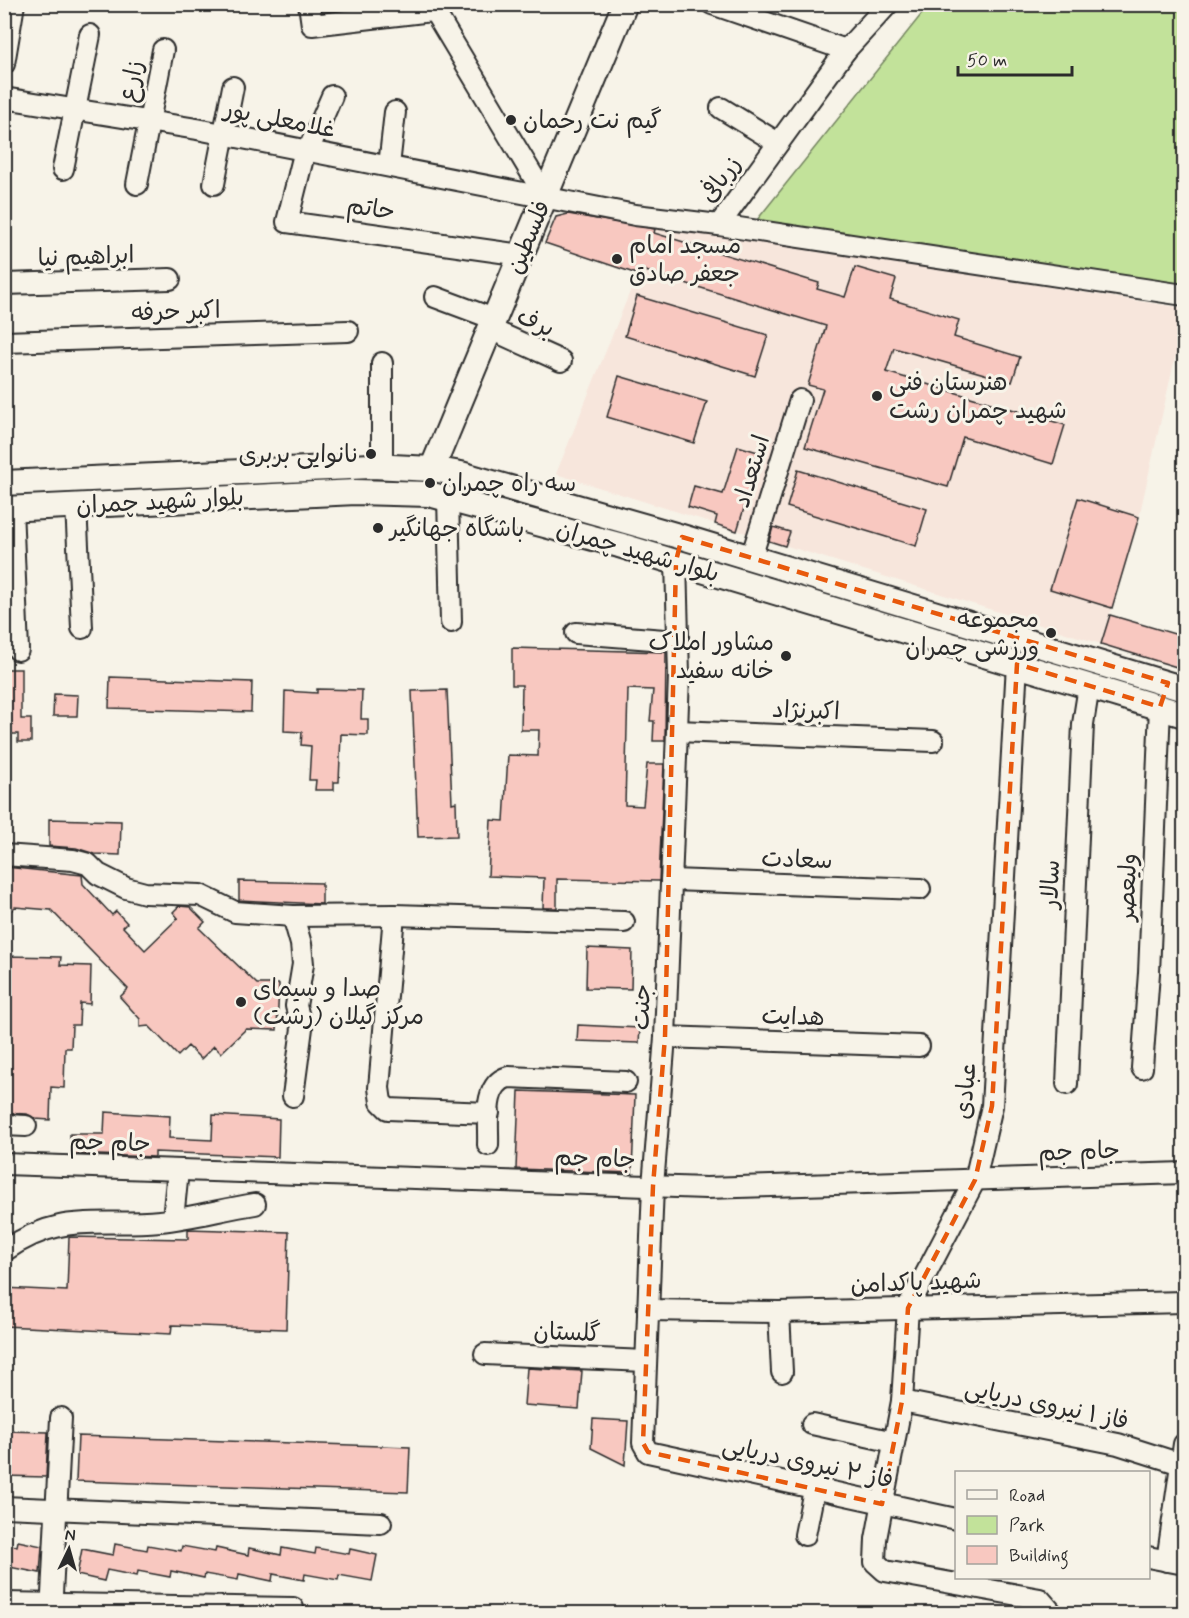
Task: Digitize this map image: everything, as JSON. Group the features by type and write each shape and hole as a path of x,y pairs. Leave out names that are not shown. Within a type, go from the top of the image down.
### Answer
{"main road":[{"name":"فلسطین","path":"432,469 624,4"},
{"name":"بلوار شهید چمران","path":"4,483 382,467 432,469 460,474 682,537 1176,686"},
{"name":"بلوار شهید چمران","path":"8,508 374,492 448,497 676,561 1185,715"},
{"path":"676,561 682,537"},
{"path":"758,560 758,586"},
{"path":"1160,707 1176,686"}],"street":[{"path":"4,64 14,4"},
{"path":"309,4 312,26 436,7 545,196"},
{"name":"زربافی","path":"545,196 635,215 718,225 846,50 888,4"},
{"path":"724,6 846,50"},
{"path":"63,169 90,35"},
{"name":"زارع","path":"137,184 163,50"},
{"path":"214,184 233,87"},
{"path":"306,150 332,96"},
{"name":"غلامعلی پور","path":"4,98 222,134 545,196"},
{"path":"721,108 778,143"},
{"path":"389,166 395,112"},
{"name":"حاتم","path":"306,150 287,222 521,255"},
{"path":"718,225 1185,295"},
{"name":"ابراهیم نیا","path":"4,284 170,279"},
{"name":"برف","path":"435,297 561,361"},
{"name":"اکبر حرفه","path":"4,342 348,331"},
{"path":"382,363 382,467"},
{"name":"استعداد","path":"758,560 800,400"},
{"path":"448,497 451,622"},
{"path":"76,505 82,628"},
{"path":"8,508 18,650"},
{"name":"جنت","path":"648,1452 644,1443 653,1185 665,1037 677,731 676,561"},
{"path":"576,633 677,642"},
{"name":"عبادی","path":"1017,664 992,1106 975,1180 908,1308 902,1401 882,1504 875,1562 885,1571 1040,1599 1053,1614"},
{"name":"سالار","path":"1067,1084 1082,734 1089,686"},
{"name":"ولیعصر","path":"1142,1068 1150,961 1160,707"},
{"name":"اکبرنژاد","path":"677,731 933,741"},
{"path":"4,855 73,860 88,864 98,874 136,890 200,895 235,912 293,916 394,915 624,922"},
{"name":"سعادت","path":"671,880 920,889"},
{"path":"394,915 379,1088 381,1102 388,1109 395,1110 489,1113"},
{"path":"293,916 301,944 303,964 296,1006 302,1028 293,1096"},
{"name":"هدایت","path":"665,1037 919,1046"},
{"path":"488,1145 493,1087 499,1080 508,1077 626,1082"},
{"path":"4,1125 26,1126"},
{"name":"جام جم","path":"4,1164 706,1188 1185,1173"},
{"path":"173,1219 178,1170"},
{"path":"4,1251 28,1235 62,1224 173,1219 255,1204"},
{"name":"شهید پاکدامن","path":"648,1310 779,1312 1185,1302"},
{"path":"779,1312 782,1372"},
{"name":"گلستان","path":"485,1354 646,1361"},
{"name":"فاز ۱ نیروی دریایی","path":"902,1401 1118,1444 1182,1464"},
{"path":"51,1609 61,1418"},
{"path":"812,1424 894,1442"},
{"path":"1167,1561 1185,1444"},
{"name":"فاز ۲ نیروی دریایی","path":"648,1452 814,1490 955,1519"},
{"path":"805,1535 814,1490"},
{"path":"4,1507 381,1522"},
{"path":"4,1603 51,1609 293,1608"}],"highlighted area":[{"path":"682,537 1168,683 1160,707 1017,664 992,1106 975,1180 908,1308 902,1401 882,1504 648,1452 643,1443 653,1186 665,1037 676,561"}],"shaded area":[{"name":"هنرستان فنی شهید چمران رشت","path":"657,225 1184,308 1184,318 1139,517 1101,644 556,474"}],"green space":[{"path":"929,5 1184,5 1184,290 745,235"}],"building":[{"path":"568,214 655,229 654,233 819,283 817,289 845,297 855,267 896,279 890,299 959,320 954,337 1020,357 1012,382 894,348 886,372 1065,425 1053,464 963,437 948,487 805,447 823,389 808,385 826,326 639,269 637,274 545,243 556,217"},
{"path":"637,296 768,335 755,376 625,336"},
{"path":"619,376 707,402 694,443 607,417"},
{"path":"738,446 761,453 737,531 715,524 717,516 688,507 694,486 723,494"},
{"path":"798,470 927,509 916,546 787,507"},
{"path":"1078,498 1139,517 1112,608 1050,589"},
{"path":"773,527 790,532 785,546 769,541"},
{"path":"1110,615 1185,637 1185,655 1180,668 1101,644"},
{"path":"512,648 666,652 665,741 653,741 654,721 650,721 653,690 628,689 625,805 643,806 647,764 664,764 659,881 557,879 557,908 543,908 544,878 488,876 491,820 504,821 508,755 538,756 539,730 521,730 522,685 512,685"},
{"path":"4,669 21,669 21,719 31,719 31,742 18,742 18,734 4,734"},
{"path":"110,677 252,682 251,712 109,708"},
{"path":"317,689 362,690 361,719 368,719 368,735 341,734 339,782 334,782 334,790 315,790 316,780 309,780 311,746 301,745 302,732 284,731 285,691 317,693"},
{"path":"447,690 452,803 456,802 457,836 418,837 412,691"},
{"path":"54,694 78,695 77,716 53,716"},
{"path":"49,819 121,821 120,855 95,854 76,848 49,846"},
{"path":"5,867 82,875 83,884 112,915 116,911 127,923 123,927 145,950 178,918 173,912 179,906 190,907 205,922 199,928 257,984 279,984 277,1030 246,1029 221,1053 214,1046 201,1059 188,1046 178,1056 149,1026 140,1027 140,1019 120,997 128,989 51,910 15,907 4,917"},
{"path":"239,881 322,883 322,904 239,900"},
{"path":"587,948 632,950 631,989 586,988"},
{"path":"4,956 61,957 60,965 91,966 90,1004 80,1003 79,1025 72,1025 71,1048 65,1048 64,1088 51,1087 50,1120 35,1119 27,1114 4,1113"},
{"path":"578,1025 640,1028 639,1043 577,1041"},
{"path":"519,1091 635,1095 632,1173 516,1169"},
{"path":"105,1112 170,1116 169,1138 212,1140 213,1115 279,1119 278,1157 155,1152 155,1157 70,1154 70,1134 104,1134"},
{"path":"188,1229 289,1232 286,1329 172,1325 171,1334 4,1326 4,1288 67,1291 69,1237 188,1239"},
{"path":"527,1368 582,1371 579,1409 524,1405"},
{"path":"593,1419 628,1421 625,1465 591,1448"},
{"path":"4,1431 48,1432 46,1477 4,1476"},
{"path":"78,1436 410,1447 408,1492 76,1481"},
{"path":"18,1541 42,1546 40,1573 4,1566 4,1544 17,1546"},
{"path":"115,1544 147,1550 148,1545 181,1551 182,1546 215,1552 216,1548 248,1555 249,1548 281,1555 282,1548 315,1554 316,1548 349,1554 350,1549 377,1555 372,1581 339,1575 338,1580 305,1574 304,1580 273,1574 272,1581 239,1574 238,1580 205,1574 204,1578 171,1571 170,1577 138,1571 137,1576 107,1570 104,1581 77,1575 82,1549 113,1555"}],"place":[{"name":"گیم نت رحمان","path":"511,120"},
{"name":"مسجد امام جعفر صادق","path":"617,259"},
{"name":"هنرستان فنی شهید چمران رشت","path":"877,396"},
{"name":"نانوایی بربری","path":"371,454"},
{"name":"سه راه چمران","path":"430,483"},
{"name":"باشگاه جهانگیر","path":"378,528"},
{"name":"مجموعه ورزشی چمران","path":"1051,633"},
{"name":"مشاور املاک خانه سفید","path":"786,656"},
{"name":"صدا و سیمای مرکز گیلان (رشت)","path":"241,1002"}]}
